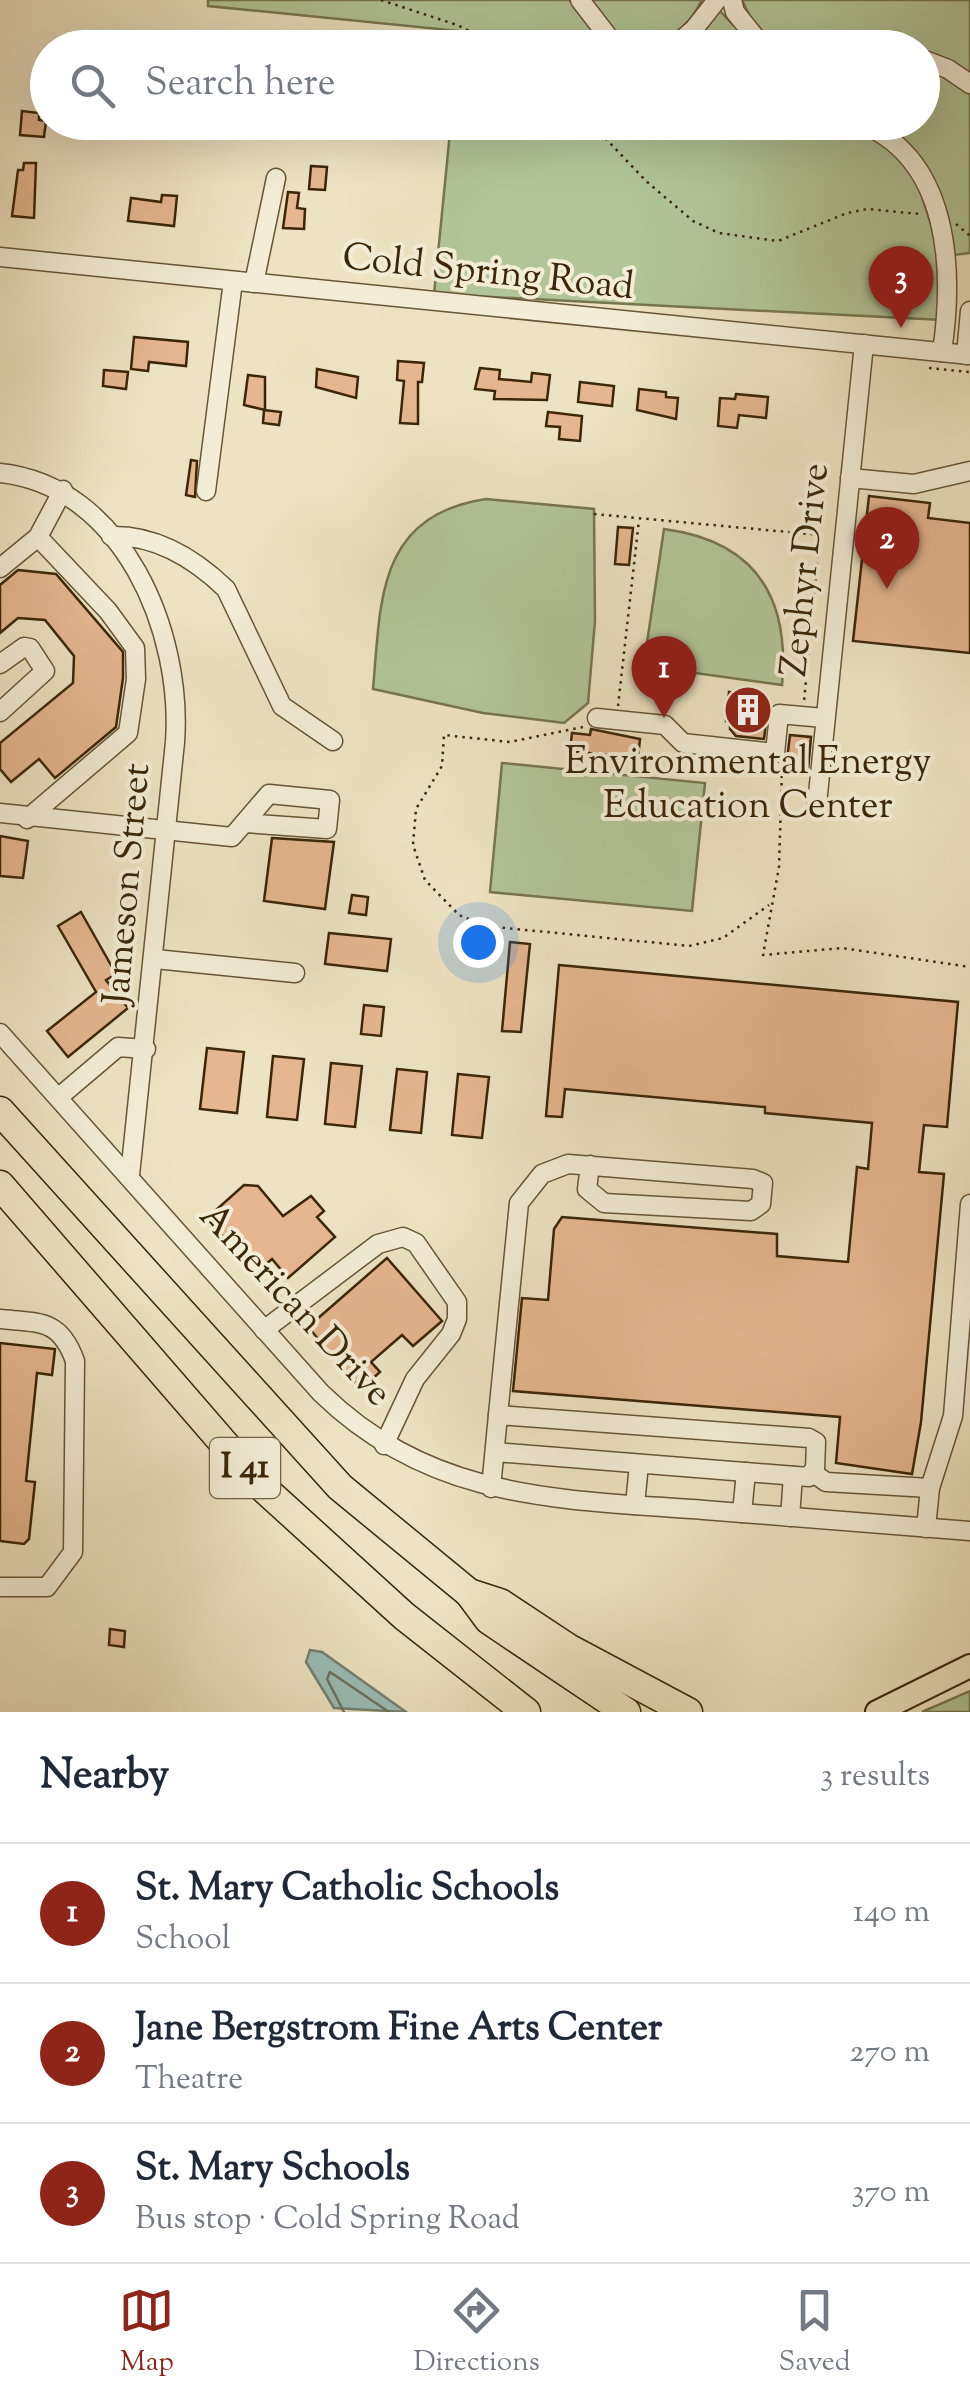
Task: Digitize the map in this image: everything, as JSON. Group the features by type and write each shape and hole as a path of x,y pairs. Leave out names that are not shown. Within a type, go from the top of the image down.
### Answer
{"highway":[{"name":"I 41","path":"0,1111 340,1487 470,1593 489,1620 509,1636 626,1712"},
{"name":"I 41","path":"0,1186 260,1486 404,1616 526,1712"},
{"path":"470,1593 500,1602 568,1648 688,1712"}],"main road":[{"path":"877,1712 970,1666"}],"street":[{"path":"580,0 603,30"},
{"path":"694,30 726,3 749,30"},
{"path":"940,68 970,84"},
{"path":"889,140 914,162 936,216 950,274 942,352"},
{"path":"254,283 276,178"},
{"name":"Cold Spring Road","path":"0,257 968,355"},
{"path":"206,491 233,280"},
{"path":"968,355 970,310"},
{"name":"Zephyr Drive","path":"818,804 864,344"},
{"path":"850,478 914,484 970,471"},
{"path":"0,474 37,478 63,490 38,538 0,568"},
{"name":"Jameson Street","path":"63,490 111,536 151,602 170,657 177,716 146,1049 130,1176"},
{"path":"111,536 152,540 215,578 226,589 282,706 334,741"},
{"path":"27,819 128,733 138,656 108,611 38,538"},
{"path":"0,664 24,647 30,648 45,671 0,712"},
{"path":"597,718 665,725 683,743 775,753 779,714 824,718"},
{"path":"0,814 232,837 245,823"},
{"path":"155,959 295,974"},
{"name":"American Drive","path":"0,1033 338,1410 384,1445 436,1470 490,1488 634,1505 970,1531"},
{"path":"59,1097 118,1047 146,1049"},
{"path":"490,1488 519,1203 542,1174 568,1164 753,1178 763,1183 761,1204 750,1211 604,1202 587,1188 590,1166"},
{"path":"926,1528 930,1488 951,1426 964,1359 970,1204"},
{"path":"264,1330 378,1244 404,1237 416,1243 457,1302 457,1319 452,1334 415,1380 384,1445"},
{"path":"0,1319 52,1326 66,1337 75,1361 73,1552 47,1587 0,1587"},
{"path":"498,1414 809,1438 816,1442 790,1517"},
{"path":"494,1452 803,1474 826,1482 930,1488"},
{"path":"634,1505 639,1464"},
{"path":"742,1513 746,1472"}],"path":[{"path":"381,0 467,30"},
{"path":"607,140 646,181 693,221 718,233 778,241 818,222 857,211 936,216 952,220 970,236"},
{"path":"594,514 820,535 804,700"},
{"path":"617,720 639,519"},
{"path":"597,718 581,728 510,742 444,734 442,766 426,787 414,826 420,868 433,892 459,915 485,926 689,946 722,938 769,905"},
{"path":"775,753 782,766 777,826 780,859 763,955 842,948 970,967"}],"green space":[{"path":"208,0 569,0 594,30 449,30 208,6"},
{"path":"586,0 702,0 680,30 612,30"},
{"path":"742,0 970,0 970,75 940,60 940,30 759,30"},
{"path":"720,11 738,30 702,30"},
{"path":"940,74 970,94 970,253 954,255 938,200 887,140 940,140"},
{"path":"449,140 878,140 888,146 917,181 943,261 942,320 434,294"},
{"path":"486,499 594,509 595,621 588,703 564,723 483,713 373,689 384,594 404,543 423,523 450,508"},
{"path":"664,529 722,546 743,560 760,579 780,625 782,685 652,667 645,656"},
{"path":"502,763 705,783 692,911 490,892"},
{"path":"970,1691 970,1712 922,1712"}],"water":[{"path":"310,1650 322,1652 406,1712 334,1708 306,1662"}],"building":[{"path":"22,111 30,112 30,136 20,135"},
{"path":"24,163 36,163 34,218 12,216 18,170 23,170"},
{"path":"311,166 327,167 325,190 309,189"},
{"path":"288,192 299,193 297,208 305,209 304,229 283,228"},
{"path":"162,195 177,196 174,226 128,221 131,198 161,202"},
{"path":"134,337 188,342 186,366 149,362 148,371 131,369"},
{"path":"398,361 424,363 422,382 418,382 418,424 400,423 404,381 397,380"},
{"path":"480,368 500,370 499,379 531,382 532,373 550,375 547,400 494,399 495,391 475,389"},
{"path":"317,369 358,377 356,398 316,387"},
{"path":"104,370 128,372 126,389 103,386"},
{"path":"248,375 265,377 265,410 244,405"},
{"path":"580,382 614,386 612,406 578,402"},
{"path":"639,389 666,392 666,397 678,398 676,419 637,410"},
{"path":"736,394 768,397 766,418 739,415 737,428 718,426 720,398 735,399"},
{"path":"264,410 281,412 279,425 263,423"},
{"path":"548,412 582,416 580,441 559,439 560,427 546,426"},
{"path":"191,460 197,461 195,497 186,495"},
{"path":"869,496 930,503 928,518 970,523 970,653 853,641"},
{"path":"618,527 633,528 629,565 615,564"},
{"path":"18,570 56,574 123,652 123,678 116,727 55,778 39,759 11,782 0,769 0,743 73,683 74,656 45,620 18,618 0,633 0,585"},
{"name":"Environmental Energy Education Center","path":"729,692 769,700 764,739 736,736 730,729 730,721 726,721"},
{"path":"591,729 640,739 638,758 570,751 572,733 590,735"},
{"path":"790,735 811,737 808,770 786,768"},
{"path":"0,836 28,841 23,878 0,876"},
{"path":"272,838 334,842 325,909 264,901"},
{"path":"352,895 368,897 366,915 349,913"},
{"path":"81,912 116,974 106,980 128,1008 68,1057 47,1031 96,992 58,926"},
{"path":"329,933 391,939 387,971 325,964"},
{"path":"510,942 530,944 521,1032 502,1031"},
{"path":"559,965 958,1002 947,1127 924,1125 919,1172 944,1174 921,1422 912,1474 836,1463 840,1417 513,1391 522,1298 548,1300 554,1229 562,1217 777,1234 777,1256 848,1262 857,1167 868,1169 872,1123 765,1113 765,1107 565,1089 562,1117 546,1116"},
{"path":"364,1005 384,1007 381,1036 361,1034"},
{"path":"207,1048 244,1052 237,1113 200,1109"},
{"path":"273,1056 304,1059 297,1120 267,1117"},
{"path":"331,1063 362,1066 355,1127 325,1124"},
{"path":"397,1069 427,1072 421,1133 390,1130"},
{"path":"458,1074 489,1077 482,1138 452,1135"},
{"path":"244,1185 258,1186 283,1216 311,1196 324,1211 317,1217 335,1237 288,1278 272,1259 259,1270 245,1253 241,1257 207,1218"},
{"path":"387,1258 442,1321 413,1346 402,1335 371,1362 380,1372 361,1389 308,1327"},
{"path":"0,1343 55,1349 52,1375 37,1373 26,1481 35,1482 29,1539 24,1544 0,1541"},
{"path":"110,1629 125,1631 124,1647 109,1645"}],"place":[{"name":"St. Mary Schools","path":"901,328"},
{"name":"Jane Bergstrom Fine Arts Center","path":"887,589"},
{"name":"Environmental Energy Education Center","path":"748,710"},
{"name":"St. Mary Catholic Schools","path":"664,718"}]}
